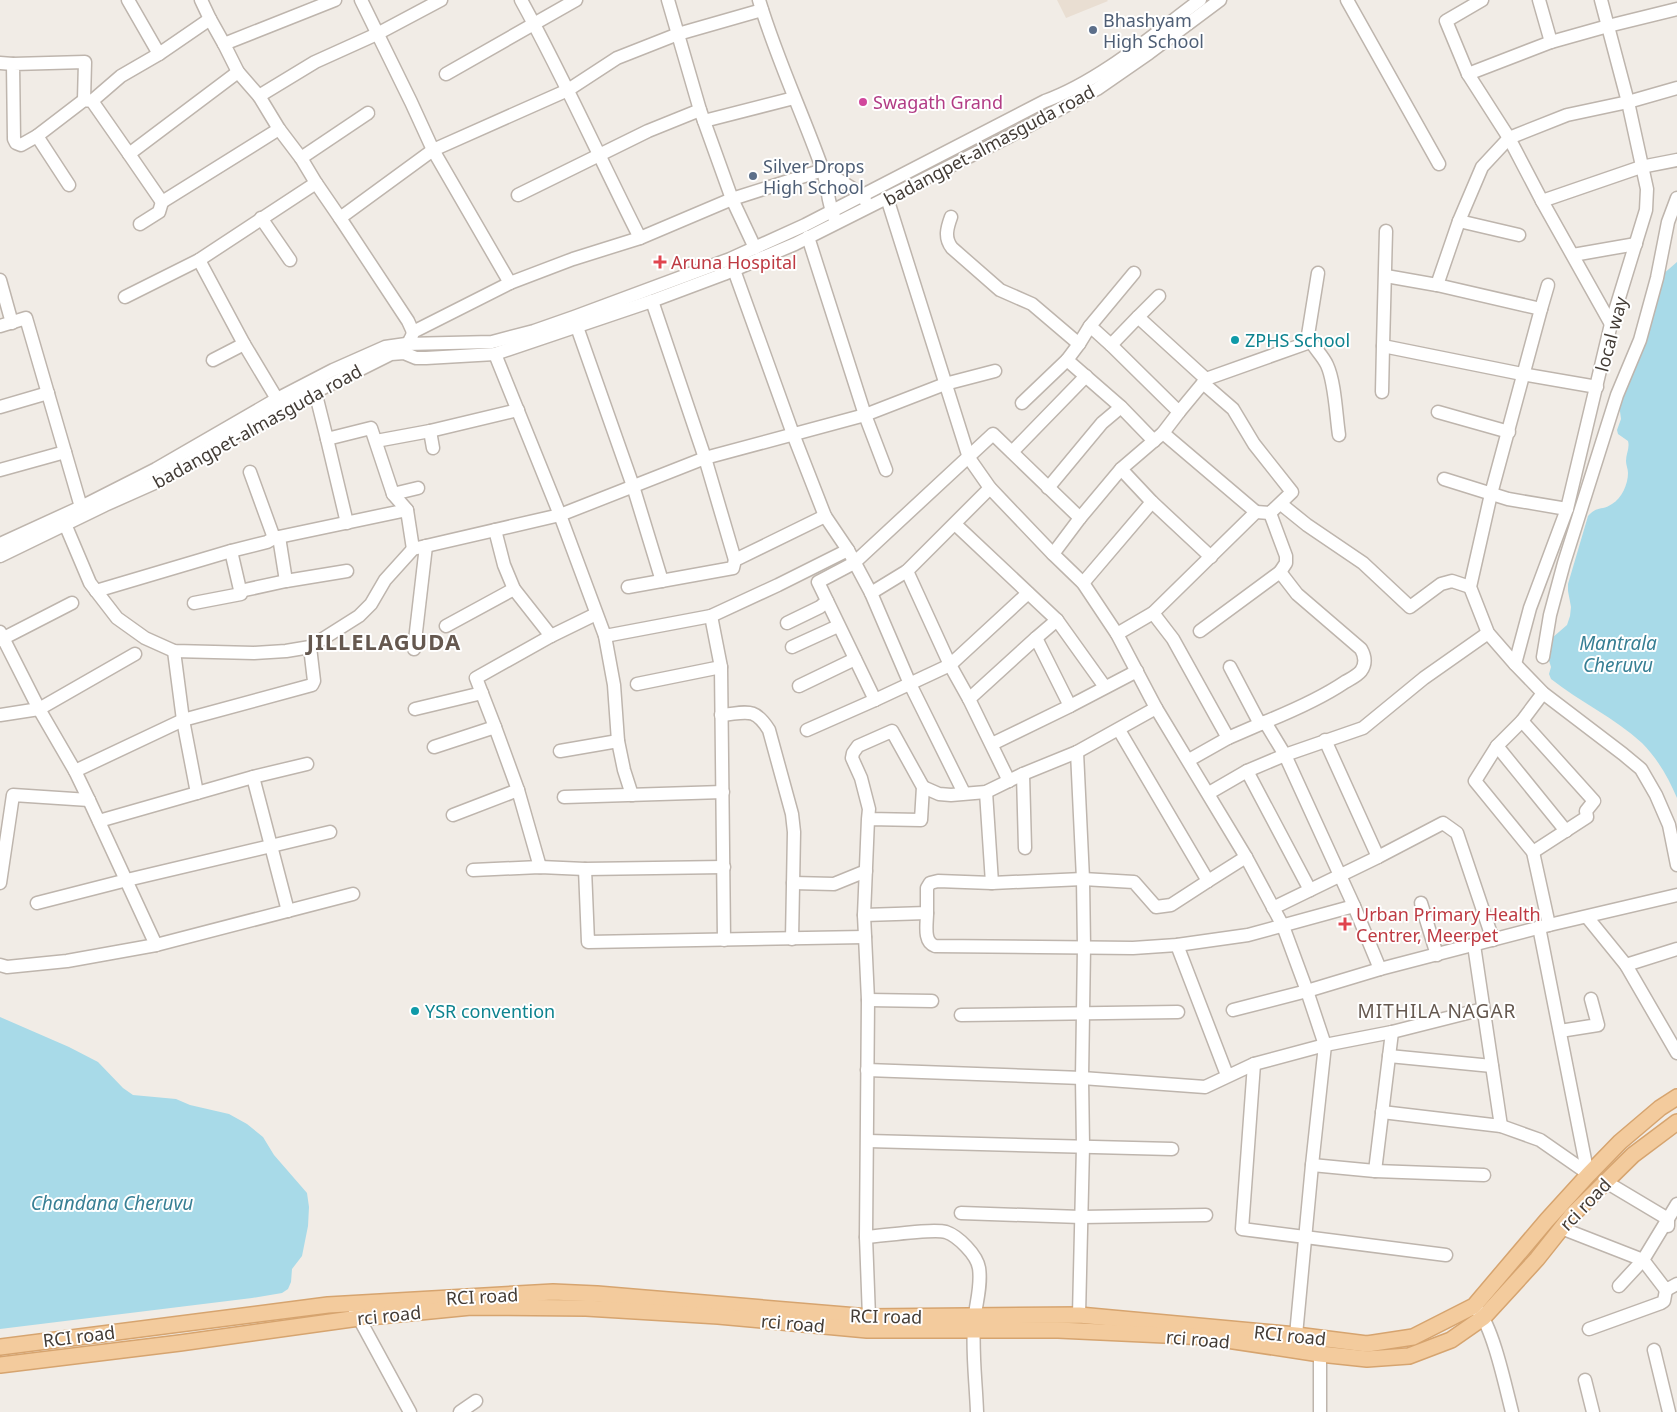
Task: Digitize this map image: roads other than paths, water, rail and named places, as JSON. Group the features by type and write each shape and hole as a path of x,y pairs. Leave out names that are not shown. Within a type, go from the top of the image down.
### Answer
{"main road":[{"name":"RCI road","path":"0,1347 293,1309 553,1292 597,1294 869,1318 974,1323 1079,1315 1296,1335 1367,1344 1413,1337 1479,1311 1546,1220 1587,1174 1626,1136 1660,1108 1677,1097"},
{"name":"rci road","path":"0,1365 359,1318 471,1307 586,1308 722,1317 867,1330 974,1323 1058,1330 1207,1338 1367,1359 1409,1356 1451,1340 1479,1311 1537,1259 1561,1228 1633,1155 1677,1122"}],"street":[{"path":"128,0 159,54"},
{"path":"200,0 238,72 259,96 279,129 301,158 408,321 413,332 405,349"},
{"path":"224,44 335,0"},
{"path":"361,0 412,102 433,150 510,283"},
{"path":"259,96 315,62 377,34 441,0"},
{"path":"521,0 568,90 640,238"},
{"path":"446,74 576,0"},
{"path":"668,0 702,116 732,199 755,248"},
{"name":"badangpet-almasguda road","path":"405,349 416,358 495,354 652,301 734,270 808,237 863,195 1045,101 1090,80 1200,0"},
{"name":"badangpet-almasguda road","path":"0,544 81,507 156,469 277,399 333,370 385,347 405,349 492,342 526,333 730,259 834,218 869,208 1098,89 1150,53 1220,0"},
{"path":"1347,0 1439,164"},
{"path":"1482,0 1446,21 1468,74 1510,138 1611,324"},
{"path":"1539,0 1551,42"},
{"name":"local way","path":"1515,664 1530,608 1567,509 1611,324 1646,210 1647,189 1628,102 1601,0"},
{"path":"340,218 433,150 568,90 617,58 761,5 794,98 823,170 834,218"},
{"path":"1468,74 1551,42 1677,9"},
{"path":"162,202 129,154 88,101 86,62 6,64 14,139 16,143 21,145 88,101 120,76 159,54 210,19"},
{"path":"129,154 238,72"},
{"path":"1437,284 1459,221 1482,167 1510,138 1567,115 1628,102 1677,88"},
{"path":"518,195 648,131 702,116 794,98"},
{"path":"301,158 368,113"},
{"path":"140,224 159,212 162,202 279,129"},
{"path":"37,136 69,185"},
{"path":"1542,200 1641,167 1677,160"},
{"path":"413,332 510,283 572,259 640,238 732,199 823,170 863,195 869,208"},
{"path":"124,297 198,260 316,183"},
{"path":"886,198 969,458 990,488 1083,583 1117,634 1138,670 1156,708 1209,793 1283,926 1307,991 1325,1045 1296,1335"},
{"path":"1543,657 1550,615 1564,563 1618,395 1640,340 1657,278 1668,222 1677,198"},
{"path":"951,217 946,230 949,244 952,248 1000,290 1032,304 1079,344"},
{"path":"261,218 290,260"},
{"path":"1459,221 1519,235"},
{"path":"1382,392 1386,231"},
{"path":"808,237 865,415 886,470"},
{"path":"1573,255 1636,244"},
{"path":"198,260 244,344 277,399"},
{"path":"734,270 793,434 825,516 848,550 871,593 910,684 964,793"},
{"path":"1318,272 1309,330 1310,342 1322,356 1330,375 1338,434"},
{"path":"1022,403 1067,360 1090,326 1134,273"},
{"path":"1386,276 1437,284 1541,309"},
{"path":"0,280 6,324 26,318 81,507"},
{"path":"1548,285 1522,374 1470,588 1488,633 1515,664 1543,693 1641,770 1656,795 1669,825 1677,865"},
{"path":"1111,345 1159,296"},
{"path":"628,587 733,568 734,560 705,458 652,301"},
{"path":"1067,360 1158,437 1256,512 1270,513 1292,492 1254,444 1233,410 1138,317"},
{"path":"1090,326 1179,412"},
{"path":"577,327 633,486 662,581"},
{"path":"1053,554 1080,518 1121,470 1158,437 1204,381 1310,342"},
{"path":"213,360 244,344"},
{"path":"1383,346 1597,387"},
{"name":"badangpet-almasguda road","path":"0,556 159,481 314,391 405,349"},
{"path":"495,354 560,515 605,636 614,685 618,741 632,795"},
{"path":"65,524 90,583 116,618 145,638 174,651 254,653 286,651 310,647 359,616 371,604 385,580 419,548 560,515 705,458 865,415 945,384 995,370"},
{"path":"1012,452 1086,376"},
{"path":"314,391 348,523"},
{"path":"0,407 48,393"},
{"path":"1048,488 1102,423 1121,407"},
{"path":"376,441 430,431 518,410"},
{"path":"1438,412 1509,432"},
{"path":"327,439 371,428 393,494 407,510 419,548 414,649"},
{"path":"430,431 433,448"},
{"path":"875,700 818,582 854,563 993,434 1080,518"},
{"path":"0,470 64,452"},
{"path":"1121,470 1211,557"},
{"path":"250,472 276,538 286,581"},
{"path":"1444,479 1508,499 1567,509"},
{"path":"393,494 418,488"},
{"path":"871,593 908,571 990,488"},
{"path":"1083,583 1152,502"},
{"path":"1281,504 1307,525 1363,563 1410,607 1441,584 1452,581 1470,588"},
{"path":"96,590 276,538 407,510"},
{"path":"1117,634 1153,613 1256,512"},
{"path":"1200,631 1280,572 1286,564 1285,551 1270,513"},
{"path":"734,560 825,516"},
{"path":"955,524 1057,620 1105,687"},
{"path":"495,530 504,565 514,589 551,636"},
{"path":"605,636 711,616 848,550"},
{"path":"194,603 241,594 231,551"},
{"path":"240,591 348,571"},
{"path":"908,571 950,665 1009,780"},
{"path":"1189,760 1228,738 1332,691 1360,672 1365,661 1361,650 1297,594 1280,572"},
{"path":"446,626 514,589"},
{"path":"807,730 950,665 1028,593"},
{"path":"787,623 820,607 827,601"},
{"path":"72,602 1,637 38,709 75,771 156,945"},
{"path":"1153,613 1173,638 1228,738"},
{"path":"540,867 518,790 476,678 551,636 596,614"},
{"path":"711,616 721,668 724,940"},
{"path":"969,700 1057,620"},
{"path":"792,647 838,626"},
{"path":"1209,793 1247,771 1325,740 1363,728 1424,678 1488,633"},
{"path":"1036,638 1070,706"},
{"path":"75,771 183,720 312,685 314,681 310,647"},
{"path":"174,651 183,720 197,793"},
{"path":"0,715 38,709 135,654"},
{"path":"799,686 855,659"},
{"path":"1230,667 1262,723 1285,755 1354,906 1380,969"},
{"path":"638,684 721,668"},
{"path":"992,744 1138,670"},
{"path":"415,709 482,693"},
{"path":"1543,693 1522,721 1497,746 1474,781 1533,852 1560,1032 1587,1174"},
{"path":"923,786 939,794 986,792 1009,780 1078,752 1156,708"},
{"path":"722,715 750,712 762,718 769,730 792,814 792,939"},
{"path":"1522,721 1594,801 1586,811 1587,817 1533,852"},
{"path":"434,747 495,727"},
{"path":"1119,730 1208,881"},
{"path":"868,820 921,820 923,786 892,731 858,746 852,758 861,778 869,809 868,820 864,915 868,1000 866,1237 869,1318"},
{"path":"1325,740 1378,857"},
{"path":"560,751 618,741"},
{"path":"1497,746 1566,831"},
{"path":"1078,752 1084,948 1083,1146 1079,1315"},
{"path":"99,821 253,777 307,764"},
{"path":"1247,771 1310,890"},
{"path":"1023,774 1025,848"},
{"path":"253,777 288,911"},
{"path":"453,815 518,790"},
{"path":"564,798 723,792"},
{"path":"986,792 992,883"},
{"path":"0,883 5,818 13,795 89,800"},
{"path":"1273,908 1378,857 1442,823 1457,833 1493,940"},
{"path":"38,903 126,880 330,832"},
{"path":"1246,857 1171,905 1164,907 1156,906 1134,882 1083,879 992,883 938,881 930,883 927,888 927,938 929,943 935,946 1133,948 1177,945 1248,935 1354,906"},
{"path":"473,870 540,867 585,869 724,867"},
{"path":"585,869 588,942 865,937"},
{"path":"793,883 834,884 866,871"},
{"path":"0,965 7,967 54,963 156,945 353,894"},
{"path":"1233,1010 1544,926 1677,895"},
{"path":"1421,903 1436,954"},
{"path":"864,915 927,913"},
{"path":"1587,917 1626,966 1677,1053"},
{"path":"1177,945 1227,1075"},
{"path":"1474,945 1501,1126"},
{"path":"1626,966 1677,949"},
{"path":"1560,1032 1598,1025 1591,999"},
{"path":"868,1000 932,1001"},
{"path":"867,1070 1082,1078 1205,1087 1227,1075 1254,1064 1325,1045 1392,1032 1483,1009"},
{"path":"961,1015 1178,1012"},
{"path":"1375,1171 1392,1032"},
{"path":"1389,1056 1492,1066"},
{"path":"1254,1064 1242,1228 1446,1255"},
{"path":"1382,1112 1501,1126 1540,1140 1587,1174"},
{"path":"868,1141 1172,1149"},
{"path":"1312,1165 1375,1171 1484,1175"},
{"path":"1606,1182 1668,1222"},
{"path":"1619,1286 1643,1260 1668,1222 1677,1204"},
{"path":"961,1213 1081,1218 1206,1216"},
{"path":"1561,1228 1643,1260 1672,1287 1664,1301 1588,1329"},
{"path":"866,1237 931,1231 946,1232 960,1241 974,1255 979,1266 978,1296 974,1323 977,1412"},
{"path":"351,1304 410,1412"},
{"path":"1479,1311 1498,1360 1512,1412"},
{"path":"1654,1350 1669,1412"},
{"path":"1320,1354 1320,1412"},
{"path":"1585,1380 1593,1412"},
{"path":"460,1412 476,1401"}],"water":[{"name":"Mantrala Cheruvu","path":"1677,262 1677,798 1663,769 1642,743 1632,734 1551,679 1549,674 1551,667 1547,654 1552,638 1567,625 1570,616 1571,607 1568,584 1588,516 1595,510 1609,506 1616,501 1626,486 1628,477 1626,461 1628,441 1618,434 1617,430 1621,419 1619,404 1634,363 1639,360 1642,353 1642,339 1662,275"},
{"name":"Chandana Cheruvu","path":"0,1017 69,1047 98,1062 123,1088 133,1095 176,1099 190,1105 229,1114 247,1124 263,1137 274,1155 307,1193 309,1207 308,1226 302,1256 292,1269 291,1282 288,1289 282,1293 252,1298 0,1329"}],"place":[{"name":"Bhashyam High School","path":"1093,30"},
{"name":"Swagath Grand","path":"863,102"},
{"name":"Silver Drops High School","path":"753,176"},
{"name":"Aruna Hospital","path":"660,262"},
{"name":"ZPHS School","path":"1235,340"},
{"name":"Urban Primary Health Centrer, Meerpet","path":"1345,924"},
{"name":"YSR convention","path":"415,1011"}],"district":[{"name":"JILLELAGUDA","path":"384,641"},
{"name":"MITHILA NAGAR","path":"1437,1011"}]}
